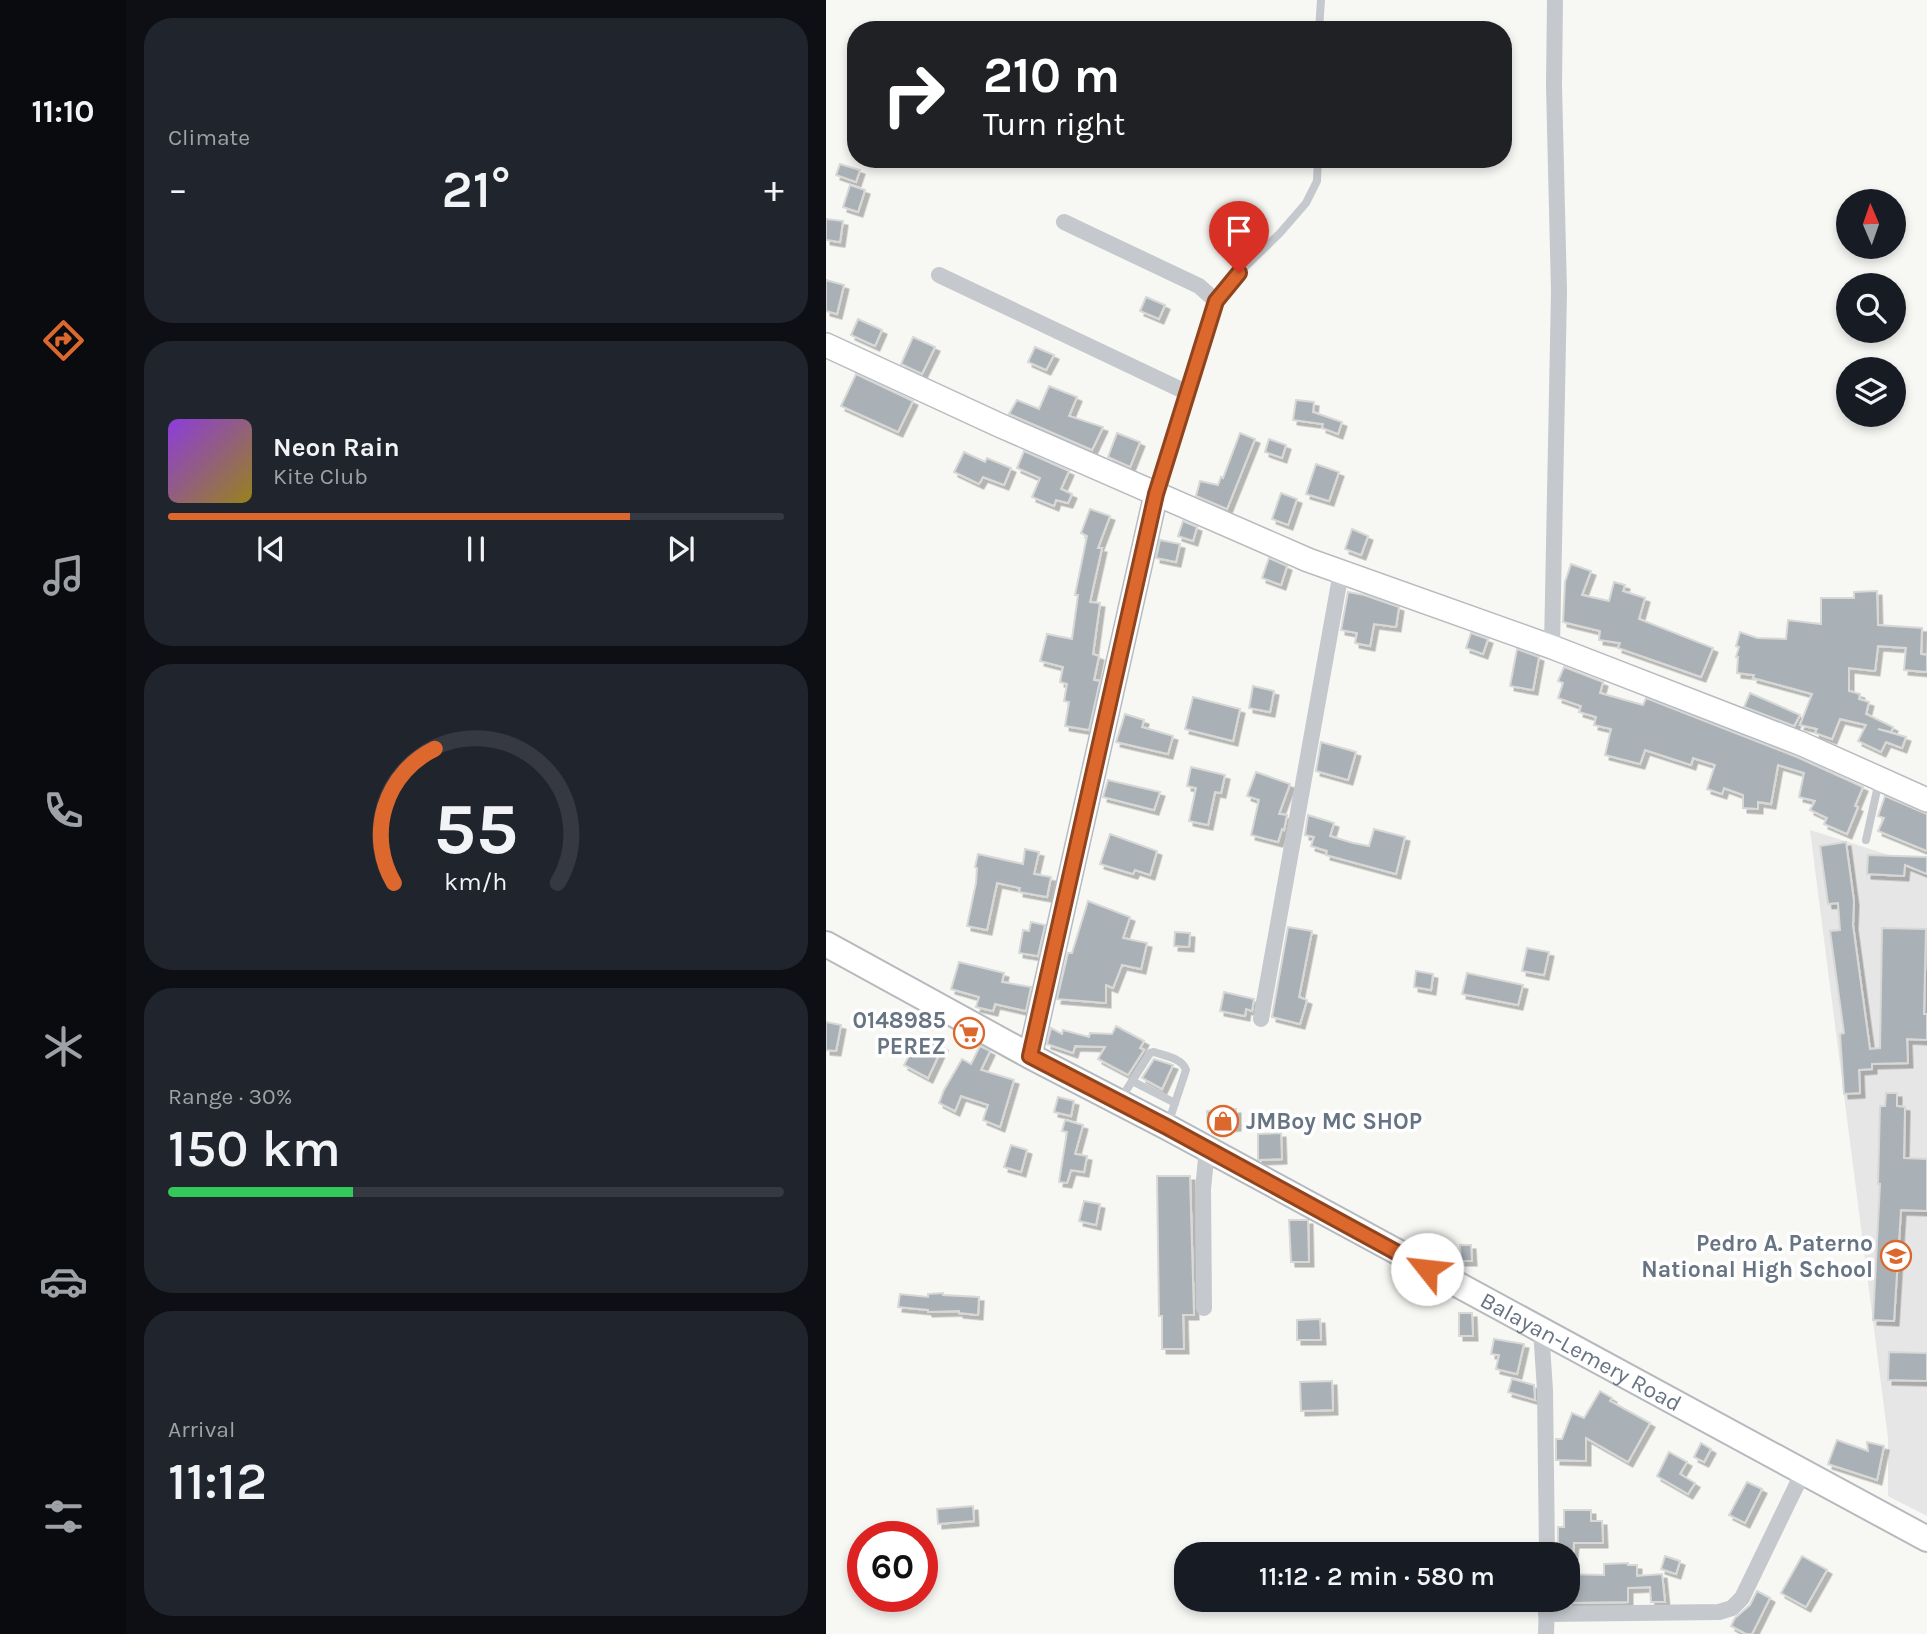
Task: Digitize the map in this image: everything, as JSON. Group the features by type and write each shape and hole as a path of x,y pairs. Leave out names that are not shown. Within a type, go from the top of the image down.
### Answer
{"main road":[{"name":"Balayan-Lemery Road","path":"831,947 1927,1539"}],"street":[{"path":"1552,647 1559,291 1553,86 1555,0"},
{"path":"1030,1056 1156,494 1216,301 1199,286 1064,222"},
{"path":"939,275 1188,393"},
{"path":"826,345 1308,560 1552,647 1802,744 1927,800"},
{"path":"1261,1019 1341,572"},
{"path":"1204,1308 1203,1189 1207,1149"},
{"path":"1541,1330 1546,1416 1547,1542"},
{"path":"1580,1608 1719,1612 1732,1608 1742,1598 1803,1472"},
{"path":"1546,1612 1546,1634"}],"lane":[{"path":"1320,21 1321,0"},
{"path":"1216,301 1306,203 1317,181 1318,168"},
{"path":"1866,840 1879,778"},
{"path":"1118,1102 1150,1053 1179,1061 1186,1070 1167,1127"},
{"path":"1132,1081 1175,1103"}],"shaded area":[{"path":"1810,830 1927,867 1927,1516 1888,1496 1888,1438"}],"building":[{"path":"840,164 860,170 856,182 836,175"},
{"path":"850,185 865,190 858,212 843,207"},
{"path":"826,219 843,221 840,242 826,240"},
{"path":"826,280 844,285 837,314 826,311"},
{"path":"1146,297 1165,305 1159,319 1140,311"},
{"path":"858,319 882,330 875,346 851,335"},
{"path":"913,337 935,347 922,374 901,364"},
{"path":"1035,347 1054,355 1046,370 1028,362"},
{"path":"856,374 913,401 898,432 841,406"},
{"path":"1049,386 1077,397 1069,416 1103,427 1092,450 1009,414 1017,400 1039,409"},
{"path":"1296,400 1314,402 1313,412 1342,422 1338,434 1322,428 1323,424 1293,420"},
{"path":"1117,433 1140,442 1130,467 1108,457"},
{"path":"1240,433 1255,439 1227,509 1196,496 1200,481 1218,485 1221,477 1223,478"},
{"path":"1269,439 1286,445 1282,458 1265,452"},
{"path":"1024,451 1069,471 1061,489 1072,494 1068,503 1056,500 1054,506 1032,497 1040,478 1017,468"},
{"path":"964,452 985,462 987,458 1011,468 1004,485 983,477 979,484 954,472"},
{"path":"1316,464 1339,472 1329,501 1306,494"},
{"path":"1281,493 1297,499 1288,525 1272,519"},
{"path":"1090,509 1110,516 1098,548 1102,548 1090,602 1100,603 1093,654 1099,656 1094,680 1100,681 1089,730 1065,726 1069,702 1064,701 1067,684 1060,682 1063,667 1040,661 1047,634 1072,639 1078,595 1075,595 1087,536 1081,533"},
{"path":"1183,521 1197,527 1193,541 1178,536"},
{"path":"1352,529 1368,536 1361,555 1345,549"},
{"path":"1160,540 1180,544 1176,562 1156,558"},
{"path":"1269,558 1287,566 1281,585 1262,578"},
{"path":"1571,564 1591,571 1582,595 1609,601 1614,582 1625,585 1623,591 1645,598 1639,619 1713,648 1701,677 1618,648 1620,643 1599,640 1600,631 1563,622 1565,582"},
{"path":"1877,591 1878,625 1922,628 1921,654 1927,655 1927,672 1904,670 1906,648 1878,646 1875,671 1849,668 1849,691 1860,694 1859,699 1869,702 1866,714 1893,727 1891,732 1878,729 1906,737 1902,748 1886,742 1881,752 1858,741 1866,725 1840,719 1832,739 1815,733 1817,729 1800,725 1812,694 1753,678 1754,675 1737,673 1736,657 1739,647 1736,646 1740,632 1757,638 1786,639 1788,620 1821,624 1821,598 1854,598 1854,592"},
{"path":"1348,592 1399,607 1396,627 1374,624 1370,646 1355,643 1357,633 1341,630"},
{"path":"1471,633 1488,639 1483,654 1466,648"},
{"path":"1517,649 1539,657 1533,690 1510,686"},
{"path":"1564,667 1603,682 1600,693 1643,705 1646,698 1797,757 1863,787 1847,834 1824,824 1827,818 1810,810 1815,801 1799,797 1804,773 1778,765 1771,804 1758,802 1758,809 1743,808 1743,795 1724,788 1722,794 1707,789 1715,765 1693,758 1691,765 1645,750 1640,764 1605,755 1611,729 1594,725 1596,717 1579,712 1581,706 1558,698 1563,683 1558,681"},
{"path":"1253,686 1274,691 1270,712 1249,708"},
{"path":"1750,693 1800,715 1794,726 1744,707"},
{"path":"1193,697 1240,709 1233,741 1185,729"},
{"path":"1125,714 1144,720 1142,727 1173,736 1168,754 1116,742"},
{"path":"1321,742 1356,752 1348,780 1316,771"},
{"path":"1191,767 1225,775 1221,793 1215,792 1208,825 1189,821 1196,788 1187,786"},
{"path":"1256,772 1290,784 1279,814 1287,815 1278,842 1251,835 1259,800 1247,796"},
{"path":"1108,780 1160,792 1154,810 1103,797"},
{"path":"1885,796 1927,814 1927,851 1878,831 1884,818 1878,816"},
{"path":"1308,815 1334,823 1330,836 1353,843 1369,846 1374,829 1405,837 1396,874 1326,855 1327,851 1311,846 1314,837 1305,835"},
{"path":"1110,834 1157,851 1150,875 1135,870 1133,874 1100,864"},
{"path":"1846,842 1854,901 1853,925 1870,1049 1880,1048 1882,928 1926,929 1924,1014 1927,1014 1927,1040 1907,1039 1908,1063 1872,1064 1872,1069 1859,1070 1860,1093 1844,1094 1840,1034 1844,1033 1830,931 1840,930 1838,903 1828,904 1820,846"},
{"path":"1025,849 1039,852 1034,874 1051,877 1047,897 1019,892 1020,888 997,883 987,930 967,926 976,883 978,854 1023,864"},
{"path":"1868,855 1927,857 1927,874 1905,865 1904,876 1867,874"},
{"path":"1088,901 1130,917 1123,938 1147,943 1141,969 1122,965 1113,988 1106,985 1106,1003 1057,999 1068,953 1072,953"},
{"path":"1031,922 1045,925 1038,956 1019,953 1023,930 1029,931"},
{"path":"1288,927 1312,931 1299,997 1307,1000 1300,1024 1272,1017"},
{"path":"1175,932 1190,933 1189,947 1174,946"},
{"path":"1527,948 1549,952 1544,975 1522,971"},
{"path":"959,962 1004,973 1002,982 1031,987 1026,1011 995,1004 993,1011 976,1007 979,997 951,989"},
{"path":"1416,971 1433,974 1431,990 1414,987"},
{"path":"1467,973 1523,985 1518,1005 1462,994"},
{"path":"1224,992 1254,999 1252,1011 1246,1009 1245,1016 1220,1011"},
{"path":"826,1022 841,1025 836,1051 826,1050"},
{"path":"1116,1026 1144,1041 1140,1048 1144,1050 1128,1075 1098,1059 1105,1047 1075,1046 1073,1053 1047,1044 1051,1028 1062,1034 1063,1030 1089,1037 1090,1033 1112,1034"},
{"path":"920,1036 943,1046 928,1078 904,1065"},
{"path":"980,1046 990,1051 981,1070 1014,1080 1000,1127 983,1120 988,1105 961,1096 955,1111 939,1103 962,1059 971,1064"},
{"path":"1154,1059 1173,1065 1162,1089 1142,1078"},
{"path":"1886,1093 1897,1093 1897,1106 1905,1107 1904,1158 1927,1159 1927,1211 1901,1210 1894,1321 1873,1320 1880,1184 1880,1106 1885,1106"},
{"path":"1058,1097 1074,1101 1071,1116 1054,1112"},
{"path":"1236,1109 1236,1126 1208,1128 1207,1111"},
{"path":"1065,1120 1083,1125 1075,1154 1087,1156 1084,1172 1071,1170 1067,1183 1059,1182 1067,1132 1062,1131"},
{"path":"1281,1133 1282,1159 1258,1160 1258,1134"},
{"path":"1011,1145 1027,1150 1021,1172 1004,1167"},
{"path":"1157,1176 1190,1176 1194,1315 1183,1315 1184,1349 1162,1349"},
{"path":"1084,1201 1100,1204 1096,1225 1079,1221"},
{"path":"1289,1220 1308,1220 1309,1262 1291,1262"},
{"path":"1460,1245 1471,1245 1472,1261 1461,1261"},
{"path":"900,1294 928,1297 928,1294 979,1297 978,1315 898,1307"},
{"path":"1459,1313 1472,1313 1473,1336 1459,1336"},
{"path":"1320,1319 1321,1340 1297,1340 1297,1320"},
{"path":"1494,1339 1524,1344 1517,1374 1496,1369 1499,1355 1491,1354"},
{"path":"1889,1352 1927,1353 1927,1381 1888,1380"},
{"path":"1512,1379 1534,1385 1535,1400 1508,1392"},
{"path":"1332,1381 1333,1410 1301,1411 1300,1382"},
{"path":"1600,1391 1612,1398 1610,1401 1650,1423 1628,1462 1586,1438 1586,1461 1556,1460 1556,1439 1562,1439 1572,1413 1584,1418"},
{"path":"1837,1440 1868,1451 1867,1442 1884,1446 1877,1480 1828,1464"},
{"path":"1701,1443 1711,1449 1704,1462 1694,1457"},
{"path":"1669,1452 1687,1462 1680,1474 1695,1483 1688,1494 1657,1476"},
{"path":"1747,1482 1762,1489 1745,1523 1729,1515"},
{"path":"973,1506 974,1521 938,1524 937,1509"},
{"path":"1564,1510 1591,1510 1591,1521 1602,1521 1603,1543 1558,1542 1558,1527 1564,1527"},
{"path":"1665,1556 1680,1561 1676,1574 1661,1569"},
{"path":"1802,1556 1827,1570 1806,1607 1781,1593"},
{"path":"1604,1564 1637,1565 1637,1576 1662,1574 1665,1602 1651,1602 1650,1587 1628,1588 1628,1602 1580,1603 1580,1574 1604,1575"},
{"path":"1757,1591 1770,1598 1752,1634 1746,1634 1731,1626 1735,1618 1750,1605"}],"place":[{"name":"0148985 PEREZ","path":"969,1033"},
{"name":"JMBoy MC SHOP","path":"1223,1121"},
{"name":"Pedro A. Paterno National High School","path":"1896,1256"}],"route":[{"path":"1239,273 1216,301 1156,494 1030,1056 1167,1127 1427,1269"}]}
